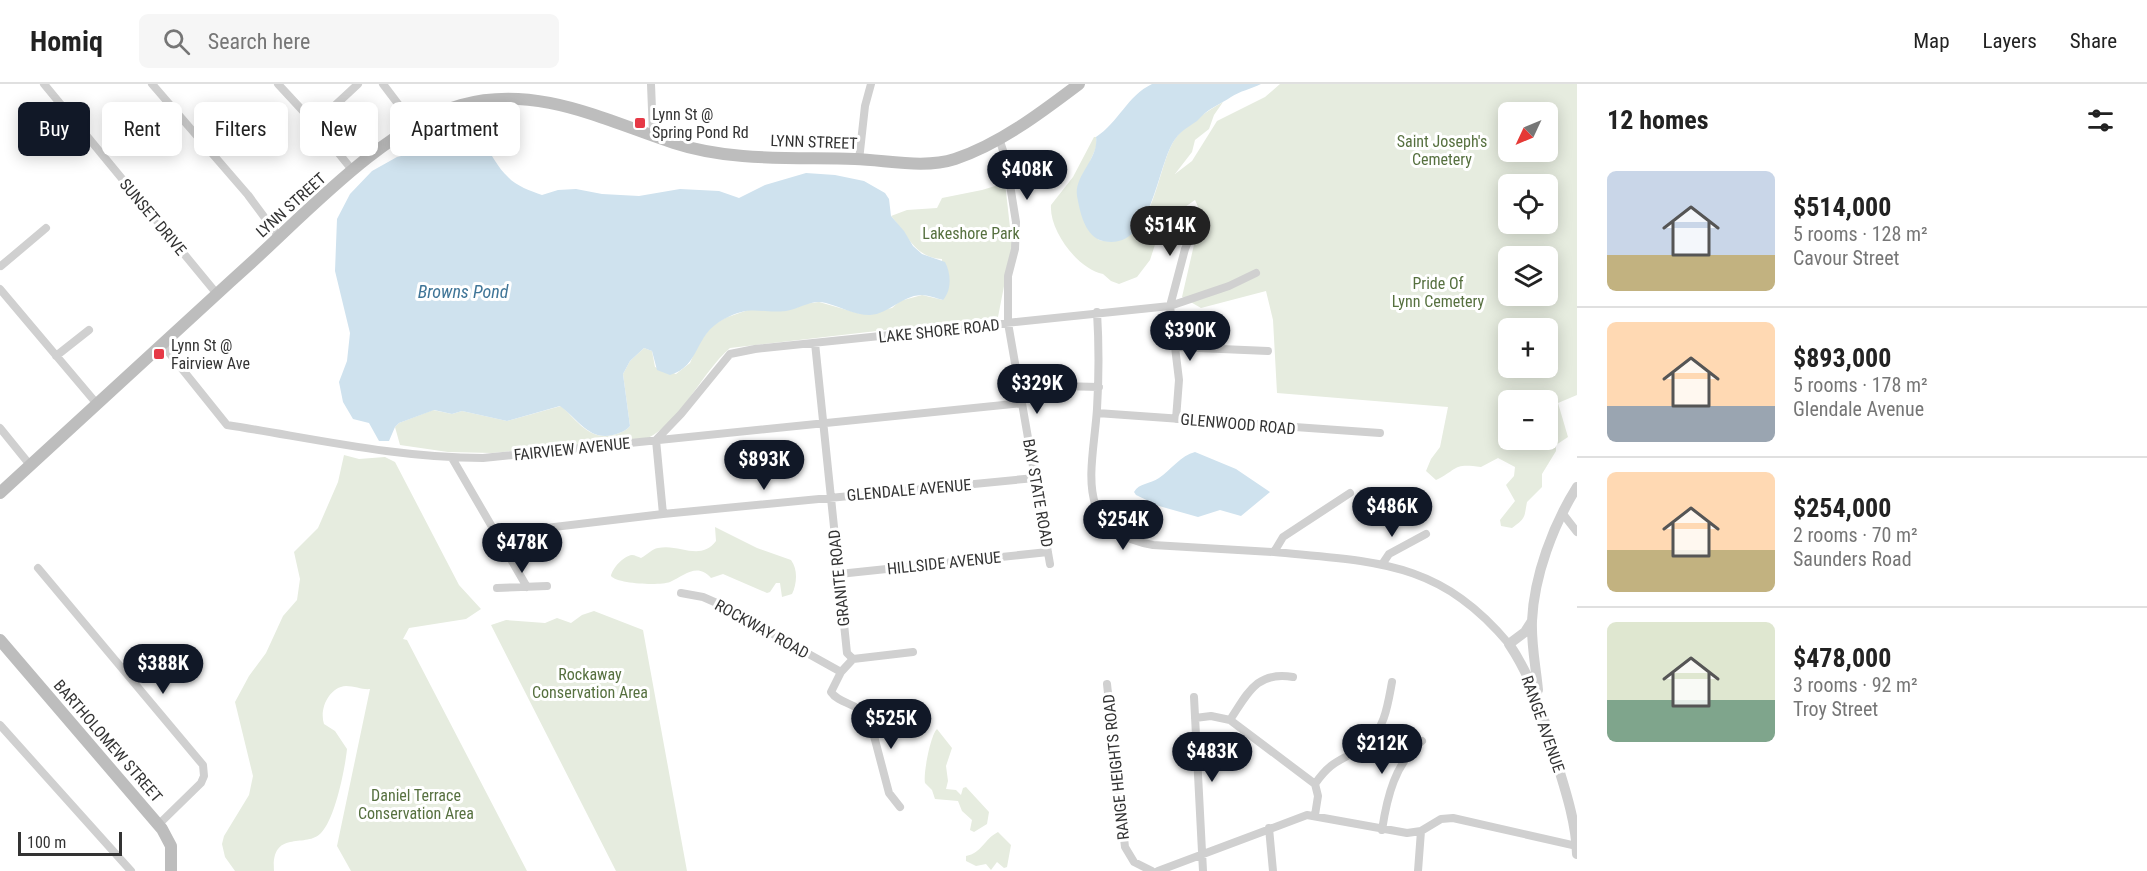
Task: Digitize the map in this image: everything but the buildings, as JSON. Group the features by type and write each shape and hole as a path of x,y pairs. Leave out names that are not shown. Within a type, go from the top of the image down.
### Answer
{"main road":[{"name":"LYNN STREET","path":"476,102 494,98 532,98 575,107 675,143 723,154 933,163 954,159 999,138 1079,84"},
{"name":"LYNN STREET","path":"0,493 279,237 390,141"},
{"name":"BARTHOLOMEW STREET","path":"0,640 158,825 171,846 171,871"}],"street":[{"name":"SUNSET DRIVE","path":"44,84 217,294"},
{"path":"152,84 248,195 279,237"},
{"path":"278,84 300,108"},
{"path":"339,102 358,84"},
{"path":"383,84 397,102"},
{"path":"651,84 653,135"},
{"path":"859,159 865,106 871,84"},
{"name":"BAY STATE ROAD","path":"999,138 1006,160 1016,222 1015,249 1008,276 1008,323 1050,564"},
{"path":"341,156 353,171"},
{"path":"1176,419 1179,380 1170,306 1185,249 1198,219"},
{"path":"0,266 46,228"},
{"name":"LAKE SHORE ROAD","path":"656,440 681,414 730,354 1097,312 1170,306 1229,286 1256,273"},
{"path":"0,289 96,404"},
{"name":"RANGE AVENUE","path":"1097,312 1099,387 1090,487 1097,511 1113,530 1124,537 1153,545 1274,552 1383,563 1411,572 1459,597 1494,625 1509,644 1539,703 1573,808 1577,854"},
{"path":"56,356 89,330"},
{"name":"GRANITE ROAD","path":"815,343 847,653 853,659"},
{"name":"FAIRVIEW AVENUE","path":"162,344 226,425 356,446 452,458 483,458 1022,403"},
{"path":"1174,347 1268,351"},
{"path":"1020,392 1059,386 1099,387"},
{"name":"GLENWOOD ROAD","path":"1097,413 1380,434"},
{"path":"0,428 30,465"},
{"path":"656,440 663,514"},
{"path":"452,458 527,587"},
{"name":"GLENDALE AVENUE","path":"496,534 663,514 1035,478"},
{"path":"1539,703 1532,621 1548,546 1577,487"},
{"path":"1274,552 1283,537 1350,492"},
{"path":"1563,514 1577,532"},
{"path":"1383,563 1389,554 1425,534"},
{"name":"HILLSIDE AVENUE","path":"839,574 1048,552"},
{"path":"38,568 203,765 204,776 201,783 158,825"},
{"path":"497,588 547,586"},
{"name":"ROCKWAY ROAD","path":"681,593 703,597 719,604 841,672"},
{"path":"1509,644 1525,632 1532,621"},
{"path":"1516,654 1533,641"},
{"path":"900,807 891,798 871,723 856,705 834,696 832,687 841,672 853,659 913,652"},
{"path":"1230,720 1259,681 1274,675 1293,677"},
{"path":"1315,784 1329,765 1365,745 1374,735 1384,715 1392,682"},
{"name":"RANGE HEIGHTS ROAD","path":"1107,684 1125,847 1134,862 1152,871"},
{"path":"1194,697 1203,871"},
{"path":"1195,718 1211,716 1230,720 1315,784 1318,796 1315,815"},
{"path":"0,725 131,871"},
{"path":"1382,830 1387,801 1397,774 1407,757 1422,741"},
{"path":"1158,871 1299,816 1315,815 1382,830 1421,831 1437,820 1450,818 1577,846"},
{"path":"1269,828 1273,871"},
{"path":"1418,871 1421,831"}],"green space":[{"path":"1280,84 1577,84 1577,395 1558,403 1558,390 1498,390 1498,450 1556,450 1542,474 1542,487 1527,502 1524,517 1512,528 1501,526 1500,520 1515,501 1506,485 1514,476 1515,467 1498,458 1481,467 1460,466 1436,480 1426,471 1440,447 1448,407 1277,393 1273,320 1266,291 1201,308 1182,297 1196,236 1203,218 1195,200 1162,223 1150,260 1137,277 1119,284 1084,265 1067,247 1055,226 1051,205 1073,177 1094,137 1097,140 1096,148 1081,183 1079,201 1084,218 1099,240 1118,241 1132,234 1142,222 1175,139 1197,119 1223,102 1214,115 1209,129 1195,140 1192,152 1175,174 1192,161 1217,121 1265,97"},
{"name":"Lakeshore Park","path":"1005,183 1012,245 998,317 730,348 671,420 648,438 492,453 448,452 400,445 395,427 399,423 433,410 452,414 462,411 507,421 561,406 590,432 597,435 613,435 623,432 630,426 623,374 630,361 644,348 652,351 655,367 676,374 690,363 698,344 712,326 725,318 751,309 796,308 803,304 819,302 861,314 892,308 900,301 922,295 943,300 942,259 933,258 918,250 891,216 907,210 937,208 942,198"},
{"path":"1558,403 1568,437 1558,444"},
{"name":"Daniel Terrace Conservation Area","path":"344,455 359,459 385,457 395,462 459,585 481,609 466,619 409,628 403,639 407,640 527,871 351,871 337,846 370,689 346,686 340,687 330,695 323,712 324,724 335,731 347,749 338,793 326,826 315,837 284,844 278,849 274,871 235,871 225,857 222,844 224,836 249,795 253,776 235,702 249,676 266,653 283,616 297,600 300,579 294,552 318,528 338,482"},
{"path":"715,527 757,548 791,560 796,577 792,594 782,597 780,583 776,583 767,593 723,574 711,578 701,571 690,572 670,582 657,584 621,581 611,576 618,563 629,556 641,558 656,549 666,547 696,551 710,547 716,541"},
{"name":"Rockaway Conservation Area","path":"594,611 643,630 687,871 616,871 491,625 506,620 545,623 557,618 571,623 582,615"},
{"path":"937,729 952,748 946,766 948,781 946,789 956,790 961,795 963,788 966,787 989,812 987,824 974,832 970,830 972,820 962,811 958,801 935,799 932,790 925,783 928,754"},
{"path":"998,832 1011,845 1007,867 1004,868 997,862 991,870 986,864 976,866 966,861 966,856 976,852"}],"water":[{"path":"1152,84 1261,84 1238,93 1214,107 1180,133 1169,150 1151,203 1143,220 1133,233 1120,241 1097,239 1084,223 1077,196 1079,181 1094,153 1096,137 1111,124 1136,95"},
{"name":"Browns Pond","path":"492,156 511,180 542,195 558,190 576,189 602,194 639,196 680,189 719,191 739,198 765,185 806,173 835,175 864,181 885,193 889,199 891,216 913,246 922,254 945,262 949,276 948,291 943,300 923,295 914,296 883,312 870,315 858,314 820,302 786,311 749,311 734,314 714,326 701,341 687,365 670,375 657,370 652,351 644,348 630,361 623,374 630,426 623,432 613,435 597,435 590,432 560,406 507,421 462,411 452,414 434,410 399,423 389,441 379,441 369,423 353,419 343,402 339,382 347,361 350,333 335,271 337,219 350,194 372,171 397,157"},
{"path":"1195,452 1236,469 1270,492 1241,516 1220,510 1198,517 1159,506 1136,495 1134,492 1139,487 1159,478 1181,459"}],"place":[{"name":"Lynn St @ Spring Pond Rd","path":"640,123"},
{"name":"Lynn St @ Fairview Ave","path":"159,354"}],"park label":[{"name":"Saint Joseph's Cemetery","path":"1442,150"},
{"name":"Pride Of Lynn Cemetery","path":"1438,292"}]}
